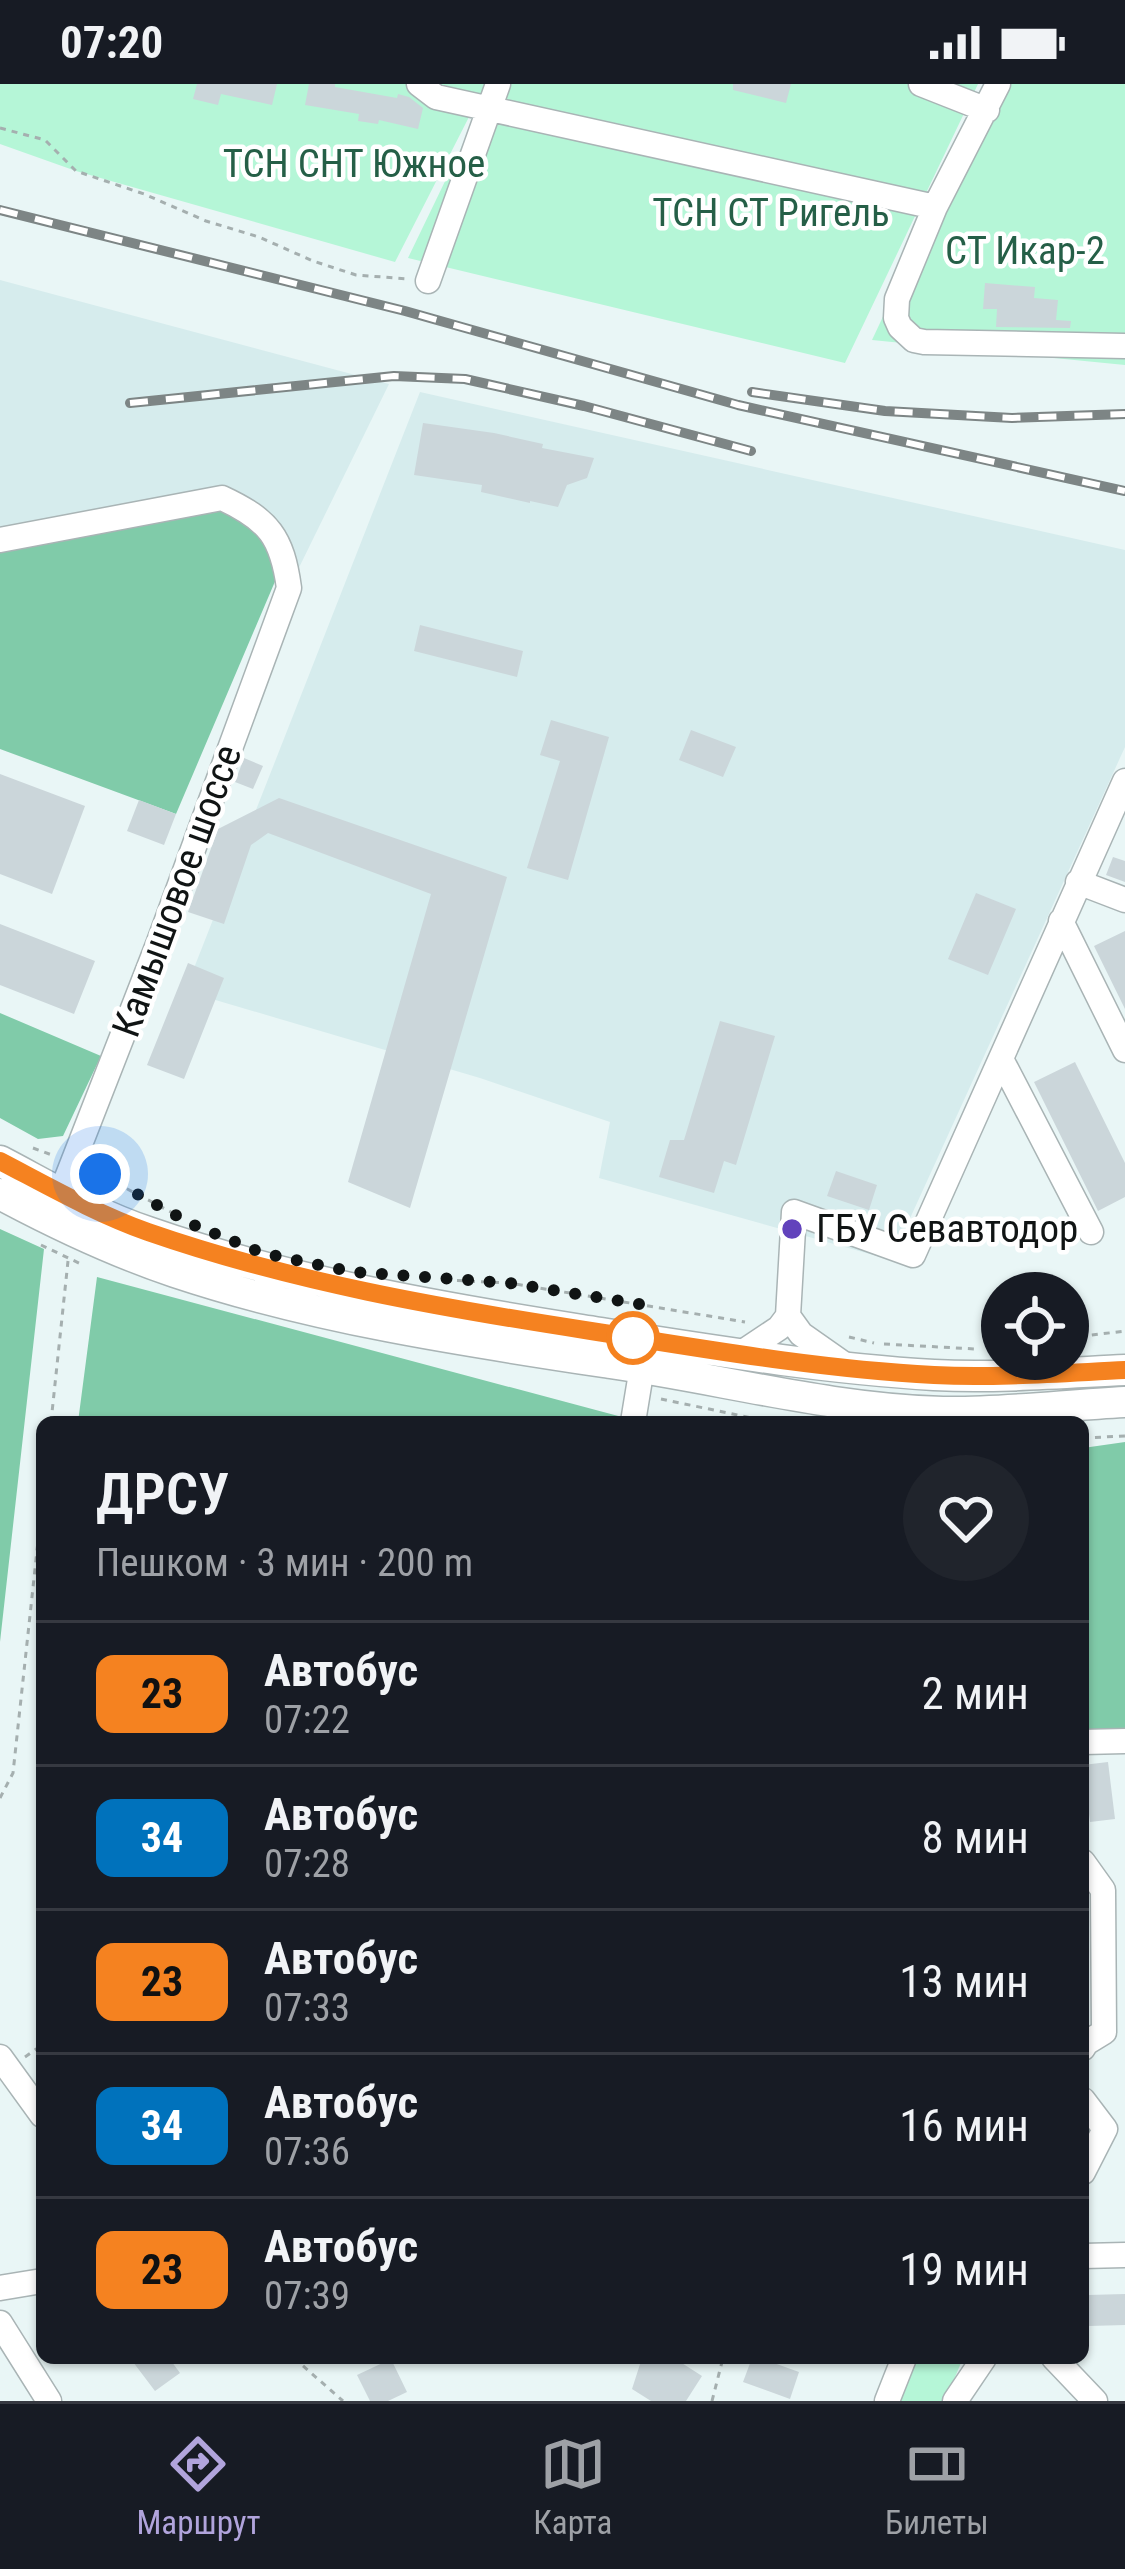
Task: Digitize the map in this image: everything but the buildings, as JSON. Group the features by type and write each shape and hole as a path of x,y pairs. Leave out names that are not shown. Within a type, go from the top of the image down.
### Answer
{"main road":[{"path":"10,1152 61,1193 143,1231 306,1280 440,1308 740,1354 847,1352 937,1375 1125,1370"},
{"path":"0,1194 51,1221 172,1271 297,1307 640,1381 716,1382 857,1405 944,1412 1125,1402"}],"street":[{"path":"419,84 436,97 495,96 935,207"},
{"path":"921,84 987,110"},
{"path":"998,84 935,207 897,299 896,318 906,334 924,342 1125,346"},
{"path":"428,280 495,96"},
{"name":"Камышовое шоссе","path":"0,540 222,498 249,510 271,531 285,558 290,588 61,1193"},
{"path":"740,1354 784,1322 794,1212 913,1255 1125,781"},
{"path":"1078,882 1125,900"},
{"path":"1061,921 1125,1050"},
{"path":"1001,1059 1091,1232"},
{"path":"784,1322 847,1352"},
{"path":"634,1416 640,1381"},
{"path":"1089,1742 1125,1741"},
{"path":"1089,1872 1114,1900 1104,2032 1089,2041"},
{"path":"0,2056 36,2107"},
{"path":"1089,2108 1105,2129 1089,2160"},
{"path":"1089,2256 1125,2255"},
{"path":"0,2288 36,2282"},
{"path":"0,2324 50,2401"},
{"path":"887,2401 902,2364"},
{"path":"956,2401 980,2364"},
{"path":"1060,2364 1095,2401"}],"path":[{"path":"0,128 44,140 76,171 313,261 356,275 428,280"},
{"path":"10,1152 75,1162 177,1215"},
{"path":"52,1416 68,1259"},
{"path":"437,1280 509,1283 784,1322"},
{"path":"1089,1335 1125,1331"},
{"path":"847,1352 875,1344 981,1349"},
{"path":"640,1381 752,1416"},
{"path":"1089,1438 1125,1436"},
{"path":"0,1798 13,1773 36,1560"},
{"path":"301,2364 343,2401"},
{"path":"712,2401 722,2364"}],"shaded area":[{"path":"0,280 389,384 289,588 285,558 0,540"},
{"path":"420,392 1125,550 1125,747 891,1260 599,1178 610,1122 480,1078 185,991"}],"green space":[{"name":"ТСН СНТ Южное","path":"0,84 429,84 470,115 395,262 76,171 0,144"},
{"name":"ТСН СТ Ригель","path":"437,84 978,84 845,363 408,258 477,115"},
{"name":"СТ Икар-2","path":"992,84 1125,84 1125,365 872,340"},
{"path":"222,498 285,558 176,814 0,749 0,540"},
{"path":"0,1013 101,1056 63,1136 38,1139 0,1118"},
{"path":"0,1229 44,1249 0,1642"},
{"path":"97,1277 618,1416 79,1416"},
{"path":"1125,1442 1125,1732 1089,1736 1089,1447"},
{"path":"911,2364 960,2364 945,2401 899,2401"}],"railway":[{"path":"0,210 405,311 738,405 1125,491"},
{"path":"130,403 394,376 465,379 751,451"},
{"path":"752,392 885,411 1012,418 1125,414"}],"bus line":[{"name":"23","path":"0,1161 143,1231 306,1280 440,1308 721,1353 848,1367 937,1375 1125,1370"}],"place":[{"name":"ГБУ Севавтодор","path":"792,1229"}],"route":[{"path":"100,1174 194,1225 262,1253 353,1272 509,1283 639,1304 633,1338"}]}
